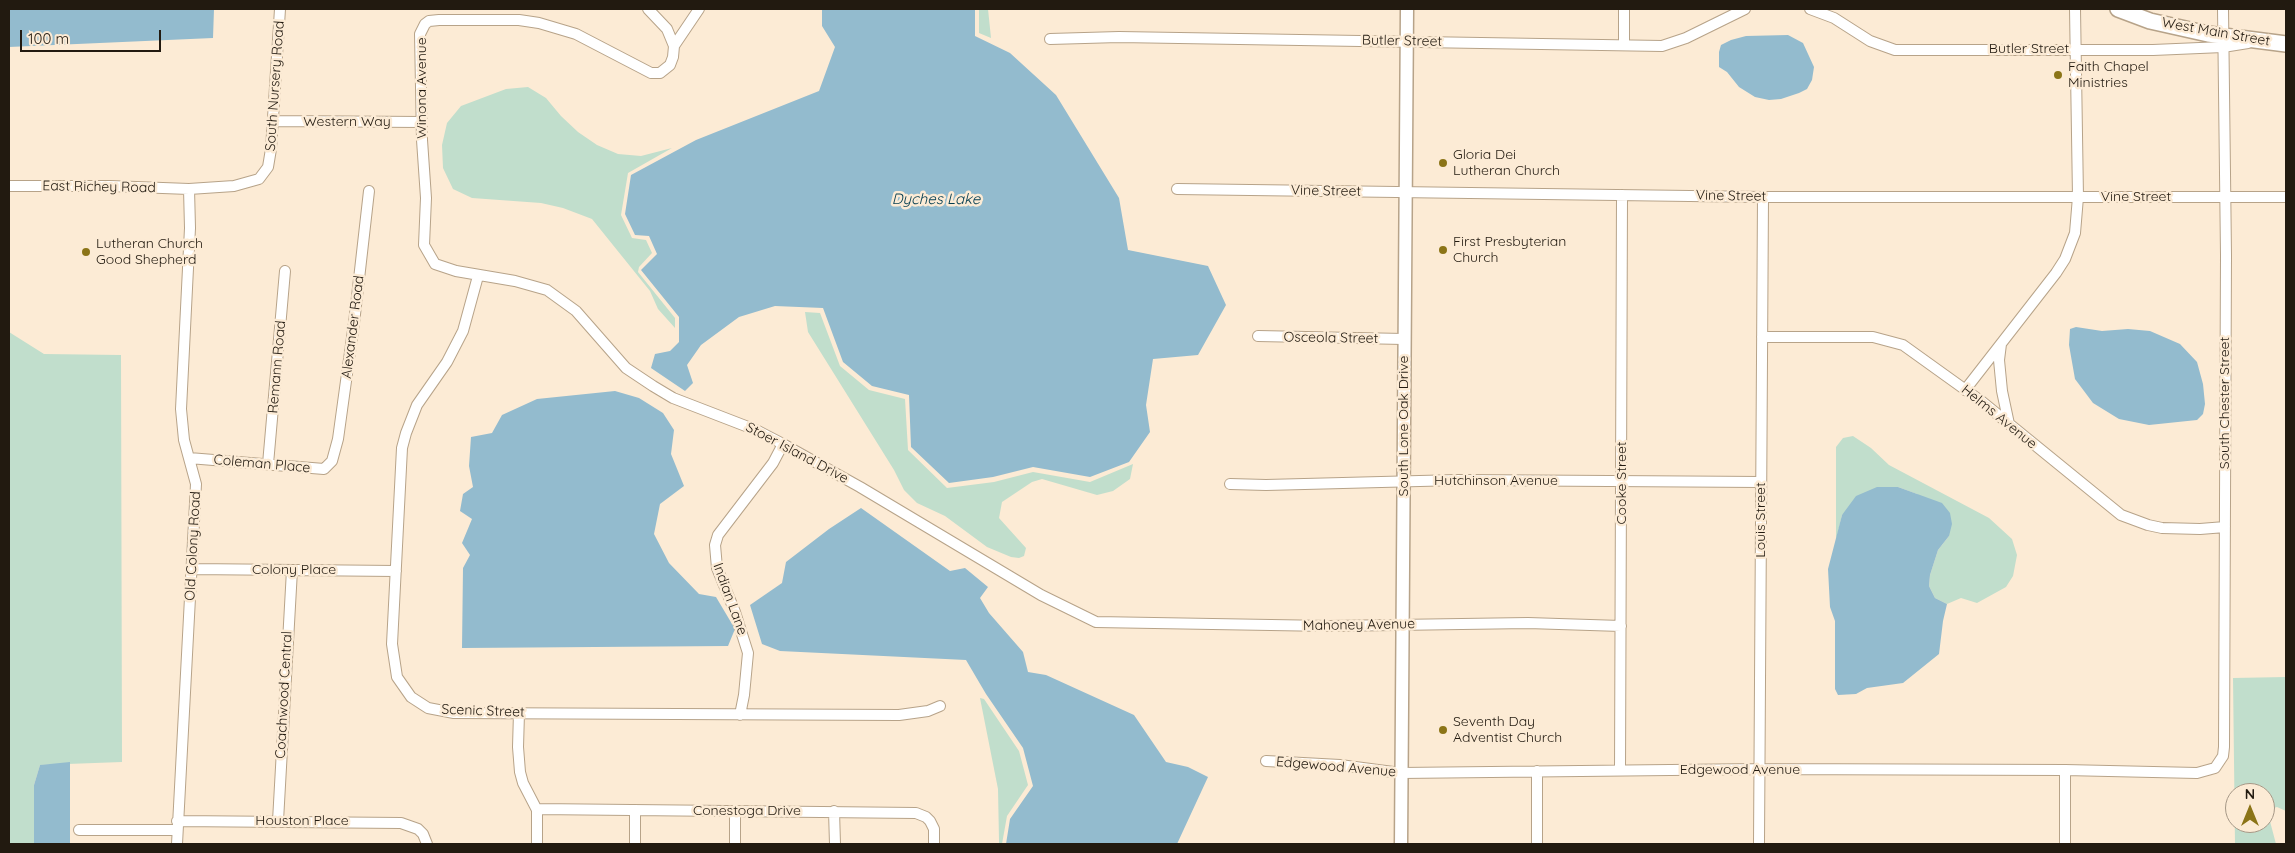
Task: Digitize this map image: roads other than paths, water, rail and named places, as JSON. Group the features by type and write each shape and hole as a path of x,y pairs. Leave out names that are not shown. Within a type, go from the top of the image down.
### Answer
{"main road":[{"name":"West Main Street","path":"2118,9 2150,21 2223,41 2259,41 2286,44"}],"street":[{"name":"South Nursery Road","path":"189,189 234,186 259,179 264,175 268,167 271,149 280,9"},
{"path":"648,9 667,29 674,46"},
{"path":"674,46 699,9"},
{"name":"South Lone Oak Drive","path":"1401,844 1407,9"},
{"path":"1624,9 1624,44"},
{"name":"Butler Street","path":"1050,39 1119,37 1662,46 1672,44 1745,9"},
{"name":"Butler Street","path":"1810,9 1834,18 1870,42 1895,50 2076,49 2223,41"},
{"path":"1965,390 2065,259 2075,233 2078,197 2075,9"},
{"name":"South Chester Street","path":"2214,768 2220,763 2224,747 2225,197 2223,9"},
{"name":"Winona Avenue","path":"478,276 435,264 424,245 426,198 420,34 429,21 519,20 539,23 576,34 655,74 660,73 670,65 674,46"},
{"name":"Western Way","path":"272,121 422,122"},
{"name":"East Richey Road","path":"9,186 110,186 189,189"},
{"name":"Old Colony Road","path":"177,844 196,484 181,425 190,228 189,189"},
{"name":"Vine Street","path":"1177,189 1763,197 2286,197"},
{"name":"Alexander Road","path":"332,461 338,439 354,323 369,191"},
{"name":"Cooke Street","path":"1620,770 1622,195"},
{"name":"Louis Street","path":"1759,844 1763,197"},
{"name":"Remann Road","path":"268,464 285,271"},
{"name":"Stoer Island Drive","path":"478,276 528,284 558,296 576,311 626,368 653,386 673,398 756,430 783,444 860,487 1048,599 1096,622"},
{"name":"Scenic Street","path":"478,276 464,331 447,362 417,405 402,448 392,644 393,662 397,677 407,692 419,703 440,711 899,715 928,711 940,706"},
{"name":"Osceola Street","path":"1258,336 1404,339"},
{"name":"Helms Avenue","path":"1762,337 1883,338 1904,345 1965,390 2121,515 2140,523 2162,528 2200,529 2225,527"},
{"path":"2001,344 1999,360 2001,383 2008,424"},
{"name":"Indian Lane","path":"740,715 748,652 736,612 717,568 715,545 718,534 773,463 783,444"},
{"name":"Coleman Place","path":"189,458 324,469 332,461"},
{"name":"Hutchinson Avenue","path":"1230,484 1761,482"},
{"name":"Colony Place","path":"191,569 396,571"},
{"name":"Coachwood Central","path":"278,821 292,570"},
{"name":"Mahoney Avenue","path":"1096,622 1320,626 1528,623 1621,626"},
{"path":"519,713 518,747 520,772 523,783 537,809 537,844"},
{"name":"Edgewood Avenue","path":"1266,761 1340,765 1401,773 1760,769 2065,770 2197,773 2214,768"},
{"path":"2065,770 2065,844"},
{"path":"1537,771 1537,844"},
{"name":"Conestoga Drive","path":"537,809 916,813 926,816 930,821 934,829 934,844"},
{"path":"635,810 635,844"},
{"path":"735,811 735,844"},
{"path":"834,811 835,844"},
{"name":"Houston Place","path":"79,830 278,821 400,823 410,825 425,839"}],"water":[{"path":"9,9 214,9 213,38 9,47"},
{"name":"Dyches Lake","path":"822,9 975,9 975,36 1010,53 1056,95 1119,198 1128,250 1208,266 1226,305 1198,355 1153,359 1146,405 1150,432 1129,462 1090,477 1033,467 993,477 949,483 911,447 909,395 872,386 843,362 823,308 775,306 739,317 701,345 687,365 693,383 685,391 651,368 655,354 670,351 679,342 679,317 641,270 657,254 649,236 635,235 625,214 631,175 696,140 819,91 835,47 822,26"},
{"path":"1788,35 1803,43 1814,67 1812,80 1807,89 1799,93 1781,99 1769,100 1755,97 1739,87 1727,72 1719,67 1721,45 1731,40 1746,36"},
{"path":"2076,327 2102,331 2128,329 2150,331 2180,344 2197,362 2203,384 2205,404 2203,414 2197,420 2149,425 2119,419 2093,403 2075,379 2069,345 2070,329"},
{"path":"615,391 639,398 663,413 674,430 671,454 684,486 660,504 654,534 669,563 699,594 716,597 735,629 728,646 462,648 463,568 470,555 462,543 472,519 460,511 463,494 473,487 469,466 471,437 492,433 502,415 537,399"},
{"path":"1877,487 1898,487 1942,503 1950,513 1952,524 1949,536 1938,550 1930,575 1929,586 1935,598 1947,604 1939,654 1903,683 1867,688 1856,694 1838,695 1835,689 1835,621 1830,607 1828,569 1842,515 1856,496"},
{"path":"861,508 950,571 965,568 988,587 980,598 989,613 1023,652 1028,672 1046,675 1134,715 1166,762 1188,767 1208,777 1177,844 1006,844 1010,819 1033,786 1023,748 986,694 966,660 780,651 762,644 750,605 782,583 786,562 829,529"},
{"path":"70,762 70,844 34,844 34,785 40,765"}],"place":[{"name":"Faith Chapel Ministries","path":"2058,75"},
{"name":"Gloria Dei Lutheran Church","path":"1443,163"},
{"name":"First Presbyterian Church","path":"1443,250"},
{"name":"Lutheran Church Good Shepherd","path":"86,252"},
{"name":"Seventh Day Adventist Church","path":"1443,730"}]}
